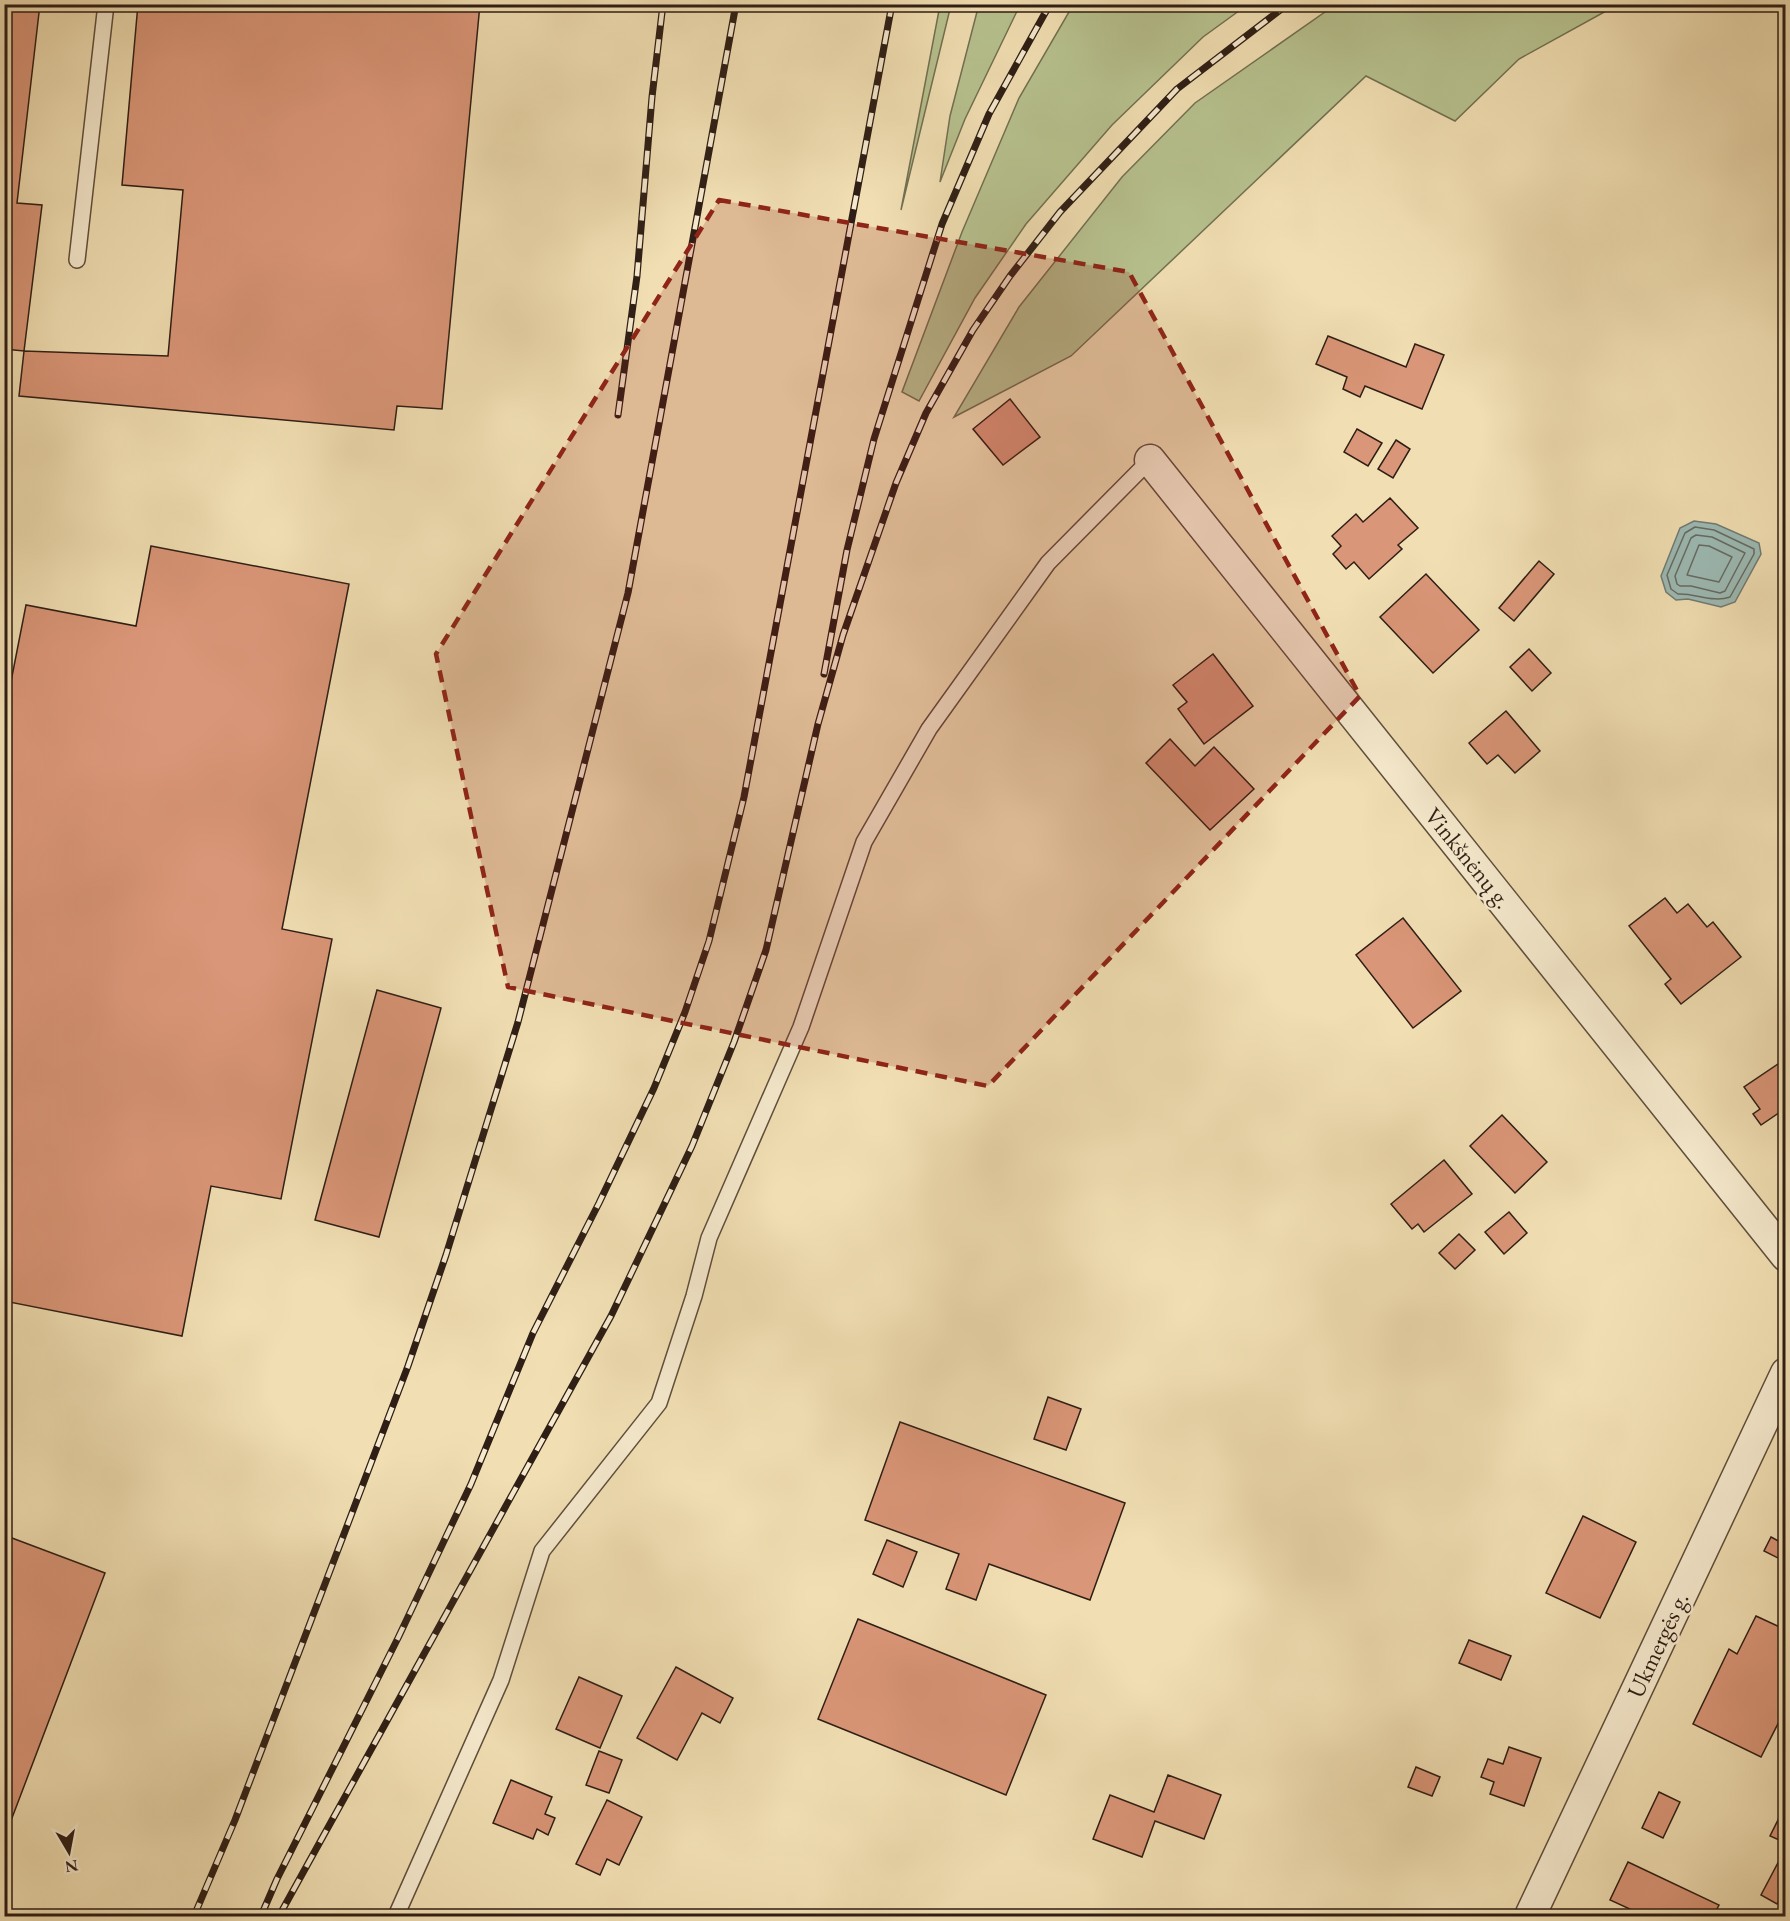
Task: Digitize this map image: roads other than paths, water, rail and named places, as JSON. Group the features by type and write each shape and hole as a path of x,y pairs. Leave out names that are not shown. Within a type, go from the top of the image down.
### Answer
{"street":[{"name":"Vinkšnėnų g.","path":"1150,460 1785,1256"},
{"name":"Ukmergės g.","path":"1530,1917 1785,1373"}],"lane":[{"path":"77,260 106,4"},
{"path":"396,1917 501,1680 542,1551 659,1403 694,1296 710,1238 801,1027 864,842 929,729 1048,563 1150,460"}],"water":[{"path":"1694,521 1716,524 1759,543 1761,554 1735,602 1721,607 1688,599 1676,600 1666,592 1661,576 1680,528"}],"railway":[{"path":"618,415 637,276 652,97 663,4"},
{"path":"194,1916 235,1820 408,1366 446,1255 518,1022 628,593 736,4"},
{"path":"261,1916 277,1879 398,1638 471,1484 533,1333 654,1088 685,1012 709,941 744,797 892,4"},
{"path":"824,674 847,550 874,439 942,224 989,114 1050,4"},
{"path":"279,1916 611,1316 692,1146 734,1042 766,950 818,724 843,635 896,483 926,413 973,330 1010,276 1060,212 1177,89 1288,4"}]}
